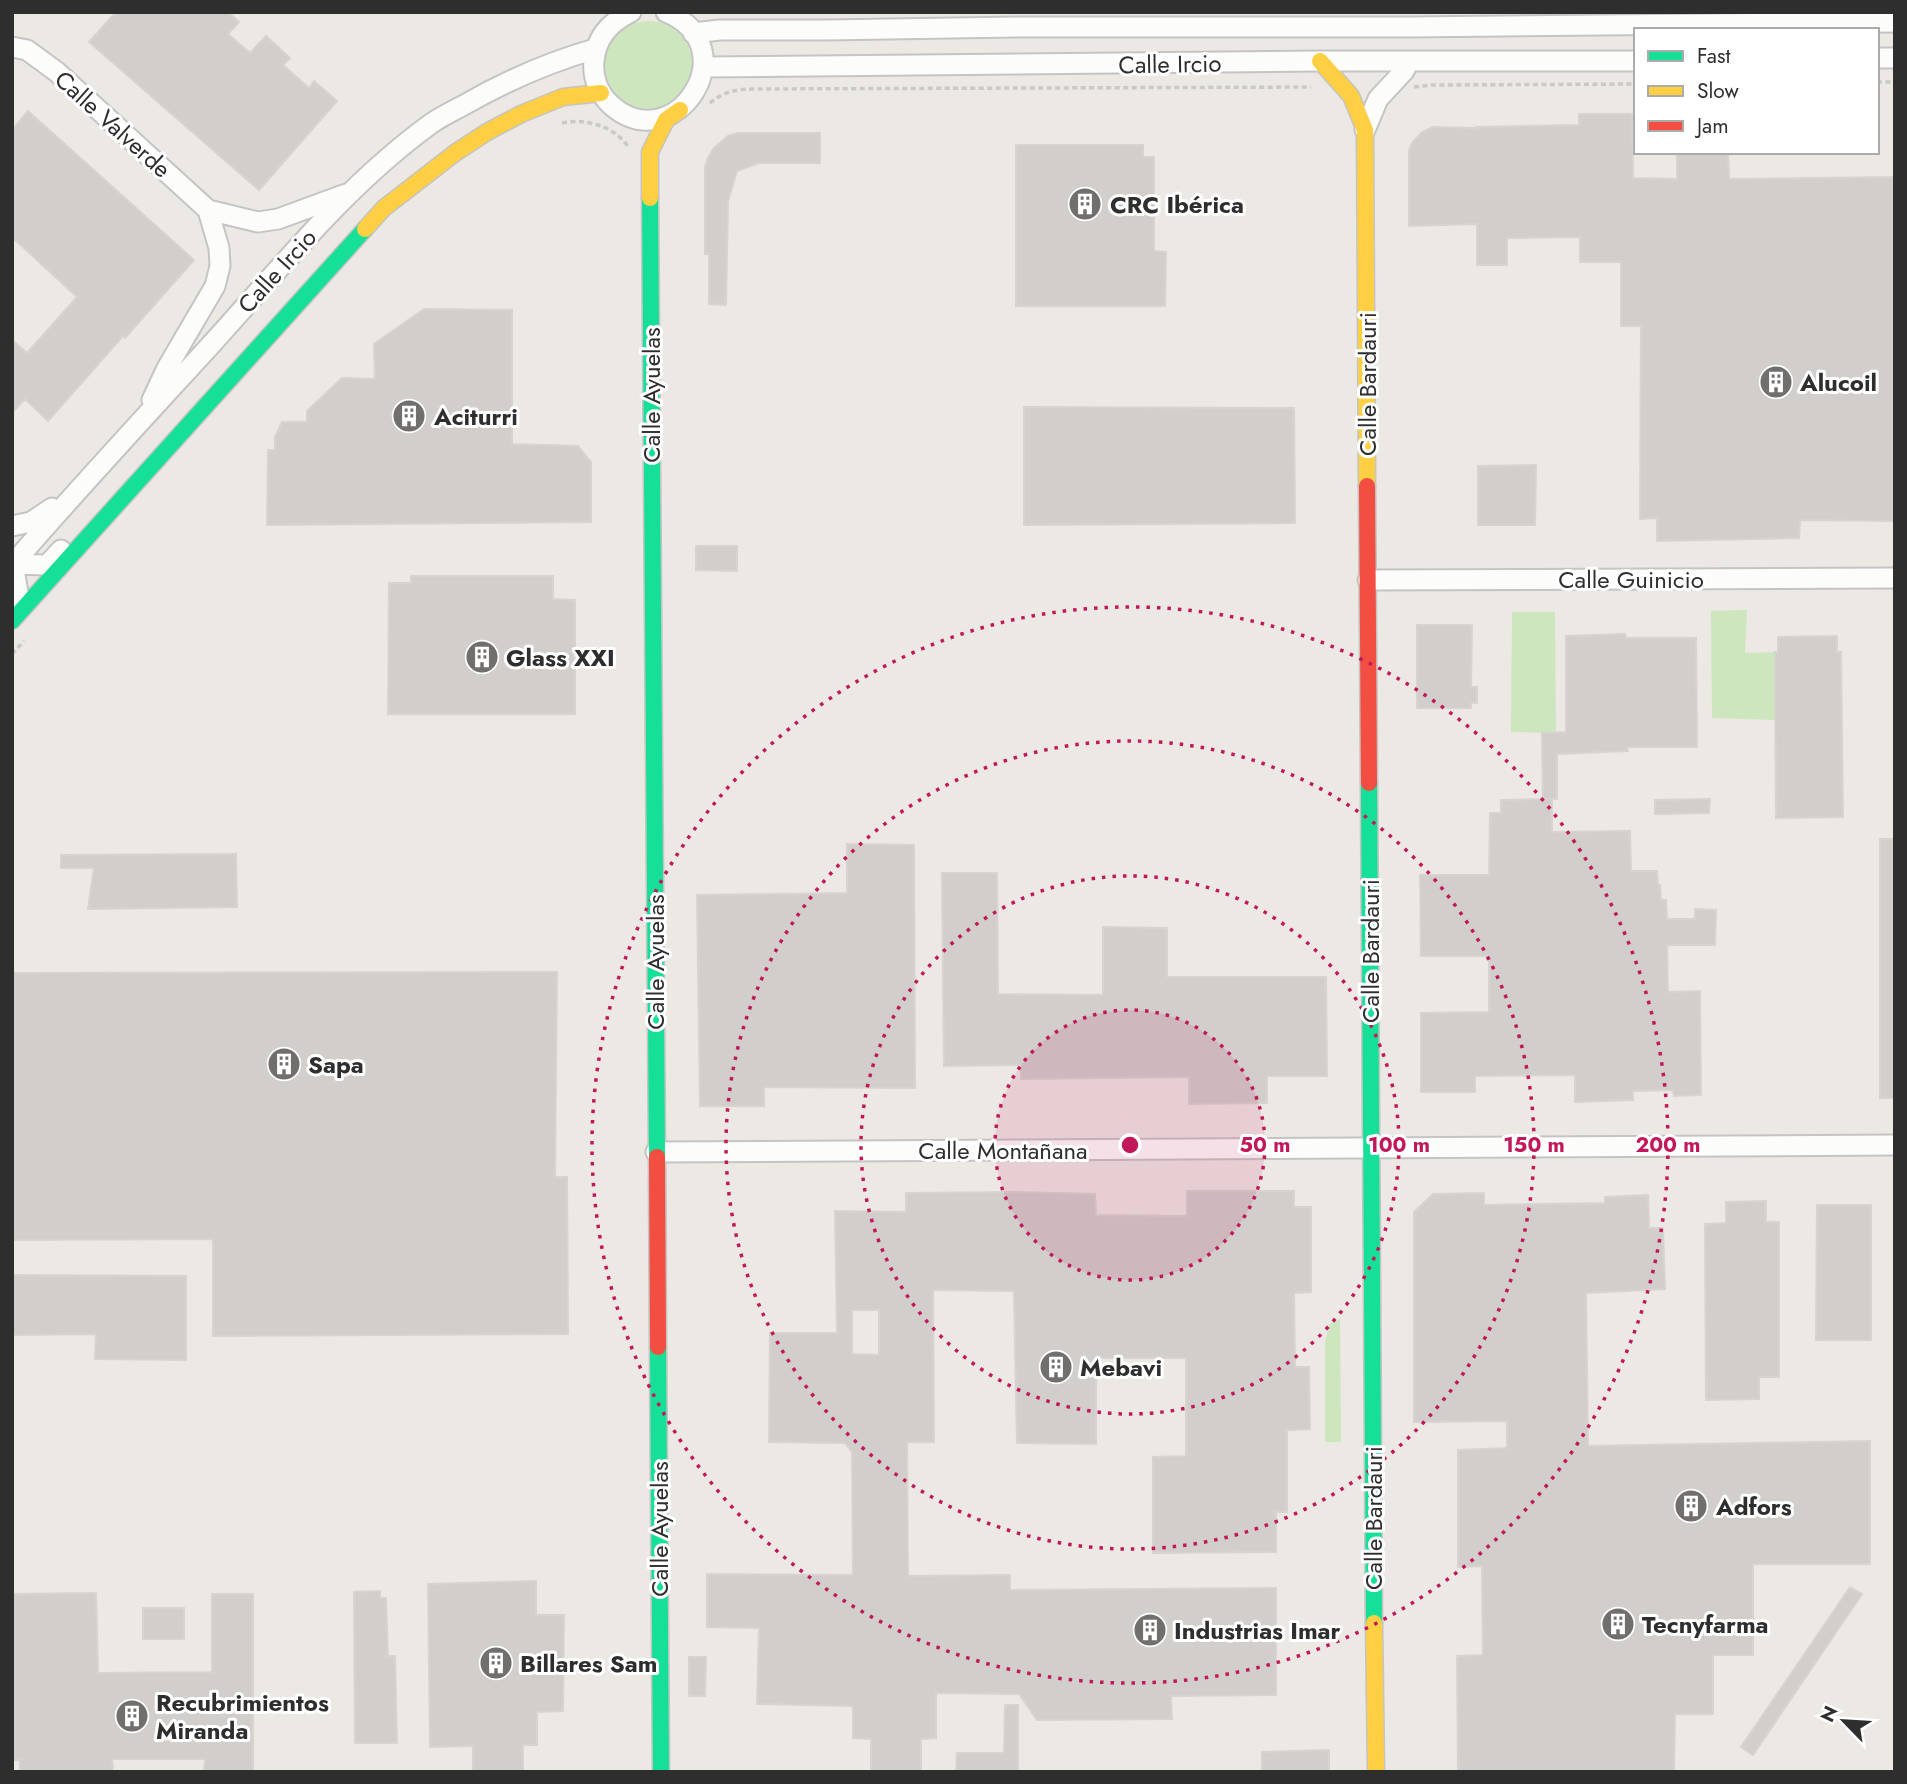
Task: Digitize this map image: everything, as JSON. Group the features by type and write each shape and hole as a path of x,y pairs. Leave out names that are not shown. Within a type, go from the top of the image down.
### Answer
{"street":[{"path":"624,14 604,32 595,49 593,64 601,93 637,129 640,152"},
{"name":"Calle Ircio","path":"680,20 720,30 1323,19 1895,22"},
{"path":"618,110 642,119 655,119 680,110 692,98 700,83 703,67 701,49 680,20"},
{"name":"Calle Valverde","path":"12,47 27,50 57,72 208,210 258,222 278,219 350,193"},
{"name":"Calle Ircio","path":"13,564 73,494 288,258 350,193 399,149 434,122 481,95 537,68 595,49"},
{"name":"Calle Bardauri","path":"1320,61 1326,72 1348,93 1365,130 1376,1772"},
{"name":"Calle Ircio","path":"703,67 1634,61"},
{"name":"Calle Bardauri","path":"1365,130 1378,99 1409,62"},
{"name":"Calle Ircio","path":"12,621 384,208 486,132 562,97 601,93"},
{"name":"Calle Ayuelas","path":"661,1772 656,1152 640,152 666,120 680,110"},
{"path":"143,418 167,368 215,286 220,266 219,248 208,210"},
{"path":"12,526 31,522 73,494"},
{"name":"Calle Ircio","path":"13,564 47,565 102,504 120,500"},
{"path":"12,606 19,598 13,564"},
{"name":"Calle Guinicio","path":"1368,580 1895,578"},
{"name":"Calle Montañana","path":"656,1152 1895,1145"}],"path":[{"path":"1384,92 1400,93 1420,85 1634,84"},
{"path":"705,108 725,92 759,89 1304,85 1328,93 1348,93"},
{"path":"561,124 575,120 594,123 640,152"},
{"path":"12,654 30,634"}],"green space":[{"path":"649,21 666,24 680,34 690,48 693,65 690,82 680,96 666,106 649,109 632,106 618,96 608,82 605,65 608,48 618,34 632,24"},
{"path":"1747,610 1745,653 1775,652 1775,720 1712,718 1711,611"},
{"path":"1512,612 1555,612 1556,733 1511,732"},
{"path":"1340,1319 1341,1442 1325,1442 1325,1342 1330,1324"}],"building":[{"path":"116,12 228,12 239,22 228,34 250,53 266,36 290,58 283,65 309,88 314,81 337,101 259,190 89,42"},
{"path":"28,111 194,260 48,421 25,399 12,413 12,340 27,353 77,297 12,237 12,130"},
{"name":"Alucoil","path":"1579,114 1632,114 1633,178 1677,179 1677,154 1728,154 1729,179 1895,177 1895,521 1800,520 1799,538 1657,541 1657,518 1640,519 1641,326 1621,326 1621,262 1580,262 1580,237 1507,238 1507,265 1477,265 1477,224 1409,226 1409,151 1422,132 1433,127 1579,125"},
{"path":"738,133 820,133 820,163 759,163 737,171 728,201 726,305 709,304 709,254 705,254 705,167 714,148 728,136"},
{"name":"CRC Ibérica","path":"1016,145 1143,145 1143,157 1154,157 1154,251 1166,252 1165,306 1016,306"},
{"name":"Aciturri","path":"424,309 512,310 512,444 578,446 591,462 591,522 267,525 268,450 275,450 275,437 282,422 307,422 307,411 342,378 375,379 374,344"},
{"path":"1024,407 1294,408 1295,523 1024,525"},
{"path":"1536,465 1535,525 1478,525 1478,466"},
{"path":"696,546 737,546 737,571 696,570"},
{"name":"Glass XXI","path":"411,576 553,576 553,599 575,600 575,714 388,714 389,583 411,583"},
{"path":"1417,625 1472,625 1471,687 1477,687 1477,703 1471,703 1471,708 1417,708"},
{"path":"1625,634 1626,638 1696,638 1697,747 1627,747 1628,751 1557,754 1557,799 1543,799 1542,733 1566,732 1566,636"},
{"path":"1837,636 1837,652 1841,652 1843,817 1776,818 1775,652 1778,653 1778,637"},
{"path":"1552,799 1552,832 1630,831 1631,871 1657,871 1661,900 1666,900 1667,919 1695,919 1695,909 1716,910 1715,945 1667,945 1668,992 1700,991 1701,1095 1674,1096 1673,1090 1633,1091 1633,1100 1575,1102 1575,1075 1475,1076 1475,1092 1421,1092 1421,1013 1489,1012 1489,956 1421,956 1420,875 1489,875 1490,813 1501,813 1501,800"},
{"path":"1710,799 1709,813 1655,814 1655,800"},
{"path":"1880,839 1895,839 1895,1098 1880,1098"},
{"path":"847,844 914,845 915,1088 764,1087 764,1106 700,1106 697,895 847,893"},
{"path":"236,854 237,907 88,909 94,868 61,868 61,855"},
{"path":"942,873 997,873 998,994 1103,995 1103,927 1167,928 1167,977 1326,977 1327,1076 1267,1076 1267,1103 1189,1104 1189,1077 1021,1079 1021,1065 944,1066"},
{"name":"Sapa","path":"557,972 555,1177 567,1177 568,1334 213,1336 213,1239 12,1240 12,973"},
{"path":"1187,1191 1294,1191 1294,1207 1311,1207 1311,1292 1294,1293 1295,1367 1309,1367 1310,1429 1287,1430 1287,1512 1276,1512 1276,1552 1153,1553 1153,1457 1186,1456 1186,1358 1096,1358 1096,1444 1017,1443 1014,1291 933,1290 934,1442 907,1442 908,1576 1010,1575 1010,1590 1276,1588 1276,1695 1171,1696 1172,1719 1037,1720 1019,1694 936,1693 936,1738 921,1739 921,1772 871,1772 871,1739 853,1738 853,1706 757,1704 759,1628 707,1627 707,1574 853,1575 852,1452 845,1443 769,1442 770,1333 837,1333 835,1211 906,1212 906,1193 1014,1192 1095,1194 1096,1215 1187,1216","holes":["852,1310 879,1310 879,1355 852,1354"]},
{"path":"1484,1193 1484,1205 1605,1203 1605,1197 1648,1195 1649,1228 1663,1228 1665,1289 1586,1293 1588,1446 1870,1441 1870,1564 1753,1564 1753,1655 1713,1655 1713,1714 1675,1714 1674,1772 1458,1772 1457,1656 1483,1655 1482,1566 1458,1567 1458,1450 1507,1448 1507,1421 1414,1422 1414,1212 1433,1194"},
{"path":"1766,1201 1766,1222 1779,1222 1779,1377 1759,1377 1759,1399 1706,1400 1705,1224 1726,1223 1726,1202"},
{"path":"1817,1205 1871,1205 1871,1340 1816,1340"},
{"path":"12,1275 186,1276 186,1360 95,1359 96,1334 12,1335"},
{"name":"Billares Sam","path":"536,1581 536,1615 564,1615 563,1711 537,1712 537,1745 523,1745 523,1772 473,1772 473,1746 430,1747 428,1584"},
{"path":"1850,1587 1862,1594 1753,1755 1741,1747"},
{"path":"380,1591 380,1598 386,1598 388,1656 395,1656 397,1743 355,1743 354,1592"},
{"name":"Recubrimientos Miranda","path":"96,1593 98,1673 212,1672 212,1594 253,1594 253,1772 204,1772 205,1759 112,1759 113,1772 20,1772 20,1760 12,1760 12,1594"},
{"path":"143,1608 184,1608 184,1639 143,1639"},
{"path":"689,1657 706,1657 705,1696 689,1696"},
{"path":"1005,1705 1018,1705 1018,1772 956,1772 957,1753 1004,1753"},
{"path":"1329,1750 1329,1772 1262,1772 1262,1752"}],"traffic: fast":[{"path":"650,198 657,1157"},
{"path":"12,621 365,229"},
{"path":"1369,783 1374,1623"},
{"path":"658,1347 661,1772"}],"traffic: slow":[{"path":"1320,61 1351,96 1365,130 1367,486"},
{"path":"365,229 384,208 455,153 487,132 521,114 563,97 601,93"},
{"path":"650,198 650,152 666,120 680,110"},
{"path":"1374,1623 1376,1772"}],"traffic: jam":[{"path":"1367,486 1369,783"},
{"path":"657,1157 658,1347"}],"place":[{"name":"CRC Ibérica","path":"1085,204"},
{"name":"Alucoil","path":"1776,382"},
{"name":"Aciturri","path":"409,416"},
{"name":"Glass XXI","path":"482,657"},
{"name":"Sapa","path":"284,1064"},
{"name":"Mebavi","path":"1056,1367"},
{"name":"Adfors","path":"1691,1506"},
{"name":"Tecnyfarma","path":"1618,1624"},
{"name":"Industrias Imar","path":"1150,1630"},
{"name":"Billares Sam","path":"496,1663"},
{"name":"Recubrimientos Miranda","path":"132,1716"}]}
